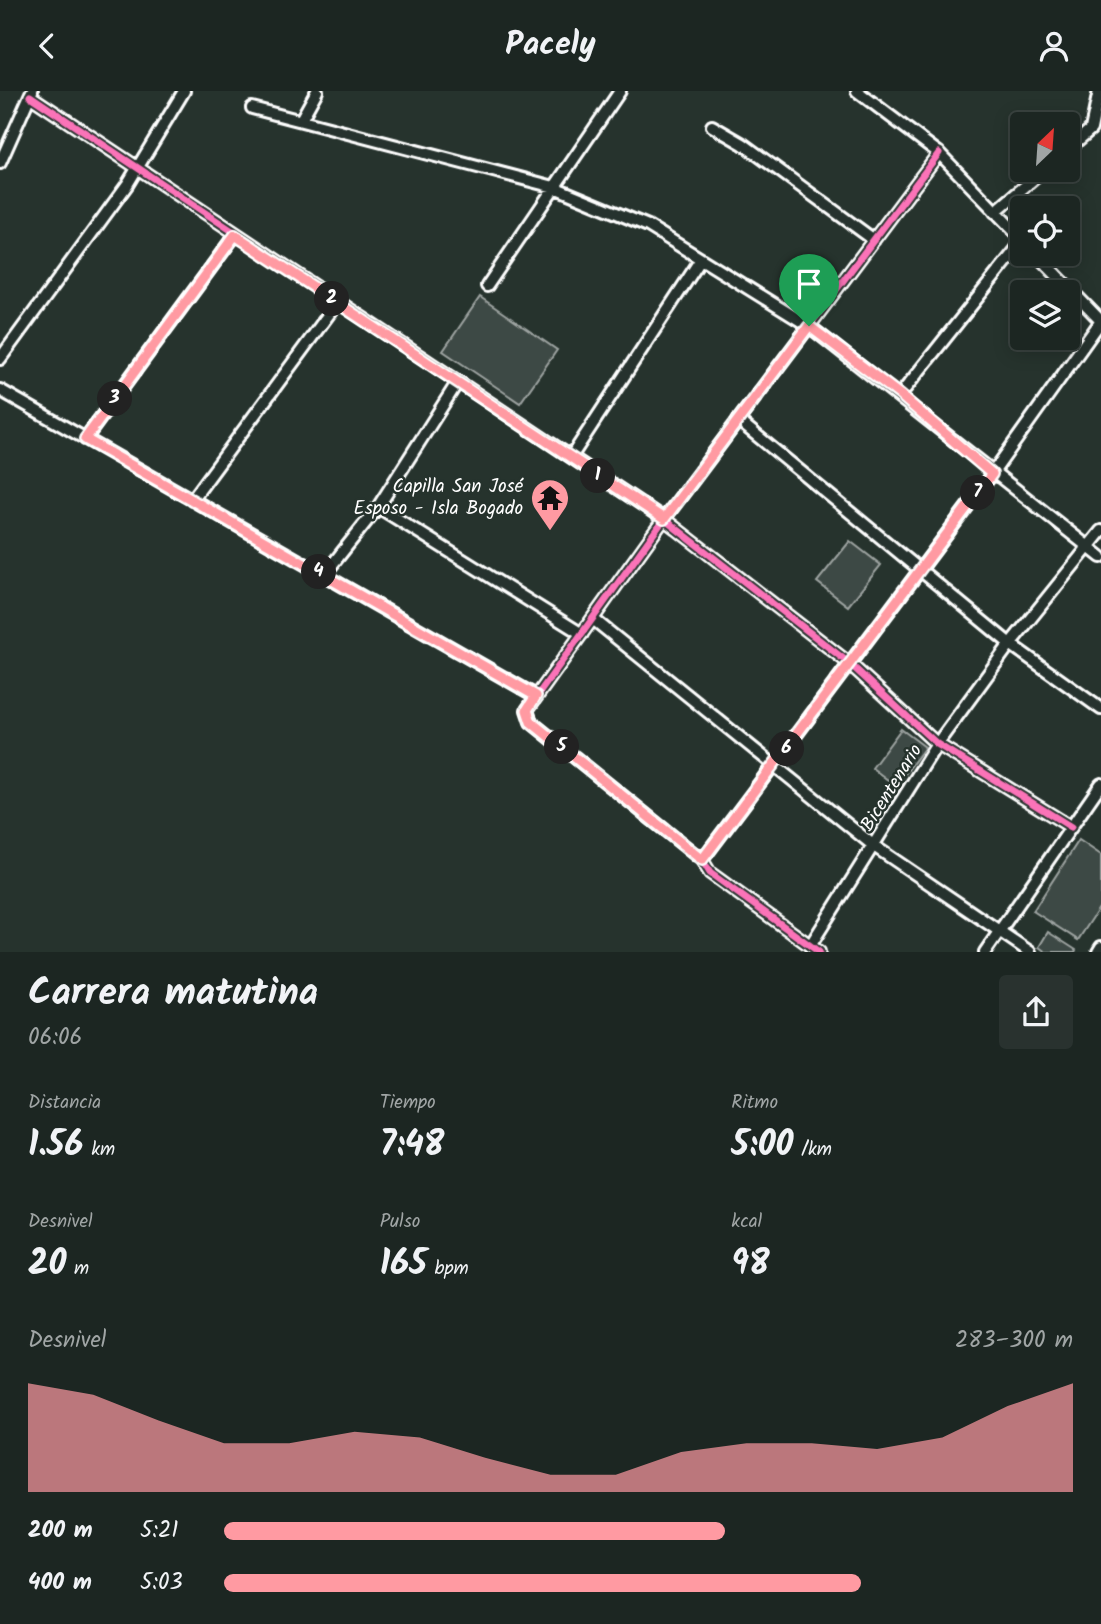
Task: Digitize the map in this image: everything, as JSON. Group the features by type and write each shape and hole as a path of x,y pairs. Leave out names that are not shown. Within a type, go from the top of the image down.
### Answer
{"street":[{"path":"0,359 127,185 136,166 184,91"},
{"path":"302,118 317,91"},
{"path":"857,91 939,153 1010,228"},
{"path":"1080,139 1091,129 1099,91"},
{"path":"486,286 616,92"},
{"path":"0,163 31,93 235,235 664,519 850,664 937,744 1071,827"},
{"path":"253,108 302,118 554,187 648,226 809,326 900,395 992,474 1101,557"},
{"path":"712,125 743,144 874,240"},
{"path":"1091,129 1101,139"},
{"path":"815,949 710,873 702,860 531,722 527,710 664,519 939,153"},
{"path":"995,212 1030,182"},
{"path":"85,439 235,235"},
{"path":"900,395 1010,255"},
{"path":"571,457 701,259"},
{"path":"702,860 992,474 1101,321 1048,266"},
{"path":"192,500 337,303"},
{"path":"324,575 378,507 457,383"},
{"path":"0,390 536,696"},
{"path":"738,420 1010,644 1101,709"},
{"path":"378,507 582,634"},
{"name":"Bicentenario","path":"815,949 937,744 1010,644 1101,531"},
{"path":"593,619 874,846 1030,952"},
{"path":"985,952 1101,784"},
{"path":"1098,952 1101,947"}],"shaded area":[{"path":"480,297 557,350 520,403 443,351"},
{"path":"850,541 881,565 848,606 817,582"},
{"path":"901,729 925,747 896,786 872,768"},
{"path":"1079,840 1101,855 1101,905 1078,940 1033,911"},
{"path":"1048,932 1076,950 1075,952 1046,952 1039,947"}],"cycle path":[{"path":"30,96 664,519 850,664 937,744 1071,827"},
{"path":"819,952 710,873 702,860 531,722 527,710 664,519 939,153"}],"place":[{"name":"Capilla San José Esposo - Isla Bogado","path":"550,532"}],"route":[{"path":"235,235 664,519 809,326 900,395 992,474 702,860 531,722 527,710 536,696 85,439 235,235"}]}
